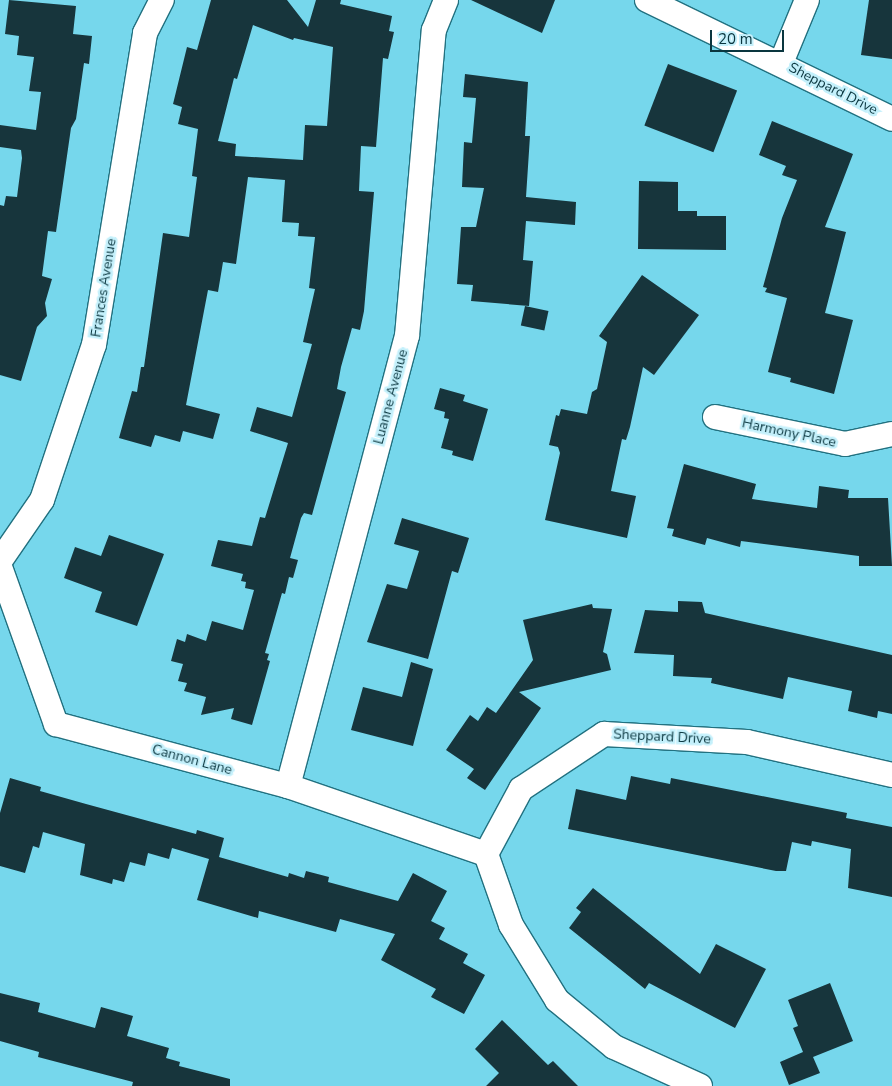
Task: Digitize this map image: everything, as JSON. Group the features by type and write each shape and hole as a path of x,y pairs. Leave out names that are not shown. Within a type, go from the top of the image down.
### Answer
{"street":[{"name":"Frances Avenue","path":"0,561 42,500 94,345 145,33 162,0"},
{"name":"Luanne Avenue","path":"288,786 407,336 434,30 446,0"},
{"path":"647,0 781,63"},
{"name":"Sheppard Drive","path":"806,0 781,63 892,119"},
{"name":"Harmony Place","path":"715,417 845,444 892,434"},
{"name":"Cannon Lane","path":"0,567 56,724 288,786 486,854"},
{"name":"Sheppard Drive","path":"486,854 522,789 604,734 747,742 892,775"},
{"path":"486,854 510,926 557,1000 614,1047 700,1086"}],"building":[{"path":"9,0 76,6 73,34 92,36 89,64 84,63 76,119 71,128 56,232 48,231 42,276 52,279 45,303 47,316 37,327 21,381 0,375 0,205 4,206 6,196 17,197 22,158 21,150 0,147 0,125 36,130 41,92 29,91 34,57 17,55 19,36 5,34"},
{"path":"211,0 287,0 308,27 316,0 341,0 340,4 392,16 389,31 394,32 388,59 383,58 376,147 361,146 359,191 374,192 364,311 360,330 352,328 341,367 337,389 346,392 312,515 304,513 301,518 290,558 298,560 293,578 289,577 285,594 282,593 265,653 269,654 267,660 270,661 252,725 231,719 234,708 201,715 206,697 184,691 187,683 178,681 183,664 171,661 177,639 185,642 187,634 206,641 212,621 243,630 254,590 245,588 246,582 241,581 243,574 211,566 218,540 252,546 260,517 265,518 288,443 250,431 257,407 292,417 312,344 303,342 315,289 309,288 315,237 298,236 299,223 282,222 285,180 248,177 236,264 223,262 218,292 208,290 186,405 220,414 213,439 183,431 180,442 155,435 151,447 119,438 132,391 137,392 141,367 144,367 163,233 189,237 197,177 192,176 198,129 178,124 182,107 173,104 187,47 197,50","holes":["253,25 293,40 294,38 333,47 327,126 305,125 303,160 235,156 236,144 218,141 234,78 237,79"]},
{"path":"471,0 555,0 542,33"},
{"path":"869,0 892,0 892,59 861,55"},
{"path":"668,64 737,91 713,152 644,126"},
{"path":"465,74 528,82 525,136 530,136 526,197 576,202 575,225 526,221 523,260 533,261 529,306 471,301 473,285 457,284 461,227 476,227 484,188 462,187 464,142 472,143 476,98 463,97"},
{"path":"772,121 853,154 825,227 846,232 825,313 853,320 834,394 790,382 791,378 768,372 787,298 765,292 767,288 763,287 782,218 797,180 782,175 786,166 759,155"},
{"path":"639,181 678,182 678,211 697,211 697,216 726,216 726,250 638,249"},
{"path":"642,275 699,315 654,375 643,367 630,427 626,440 622,439 611,491 636,496 627,538 545,520 560,453 558,447 549,445 556,415 559,416 561,409 587,414 592,392 597,389 607,342 599,336"},
{"path":"525,306 548,311 544,331 521,326"},
{"path":"440,388 465,395 463,401 488,409 473,461 452,455 453,451 441,448 449,419 444,418 445,412 434,409"},
{"path":"684,464 756,484 752,499 817,508 819,486 849,490 848,498 888,498 892,566 859,566 859,556 741,541 740,547 707,538 705,545 672,536 674,529 667,528"},
{"path":"402,518 469,538 458,573 452,571 428,659 367,642 387,584 407,589 419,551 394,544"},
{"path":"109,535 164,554 137,626 95,612 102,592 64,578 75,547 101,556"},
{"path":"678,601 702,602 705,613 892,655 892,714 878,711 877,718 848,711 852,691 788,677 783,699 711,683 712,678 673,676 674,655 634,653 645,610 678,612"},
{"path":"592,604 593,608 612,609 603,652 607,654 611,670 519,692 541,708 485,790 467,778 474,769 446,750 470,715 478,721 487,707 496,713 533,660 523,620"},
{"path":"411,662 433,669 413,746 351,730 363,687 402,697"},
{"path":"631,776 670,784 671,778 847,813 846,818 892,827 892,897 848,888 851,849 812,841 811,846 792,842 786,871 776,871 568,829 576,789 626,800"},
{"path":"10,778 41,787 40,791 86,804 196,834 197,830 224,838 219,857 288,877 289,873 304,878 306,871 329,877 328,882 398,901 413,873 447,891 431,921 445,928 439,939 468,954 463,963 485,975 464,1014 431,997 436,989 381,960 395,934 340,919 336,932 259,911 258,918 197,900 209,859 172,848 169,859 148,853 145,866 130,862 124,882 113,879 112,884 80,875 85,844 43,832 39,848 33,846 25,873 0,866 0,813"},
{"path":"593,888 700,974 716,944 766,969 735,1028 649,983 645,989 569,928 581,912 576,908"},
{"path":"830,983 853,1041 813,1057 820,1073 789,1085 780,1062 803,1052 793,1028 798,1026 788,1000"},
{"path":"0,993 40,1003 38,1012 95,1028 101,1007 133,1016 127,1036 169,1048 166,1058 180,1062 179,1066 230,1079 230,1086 132,1086 133,1082 38,1057 39,1052 0,1041"},
{"path":"502,1020 548,1065 553,1061 578,1086 486,1086 499,1073 475,1049"}]}
